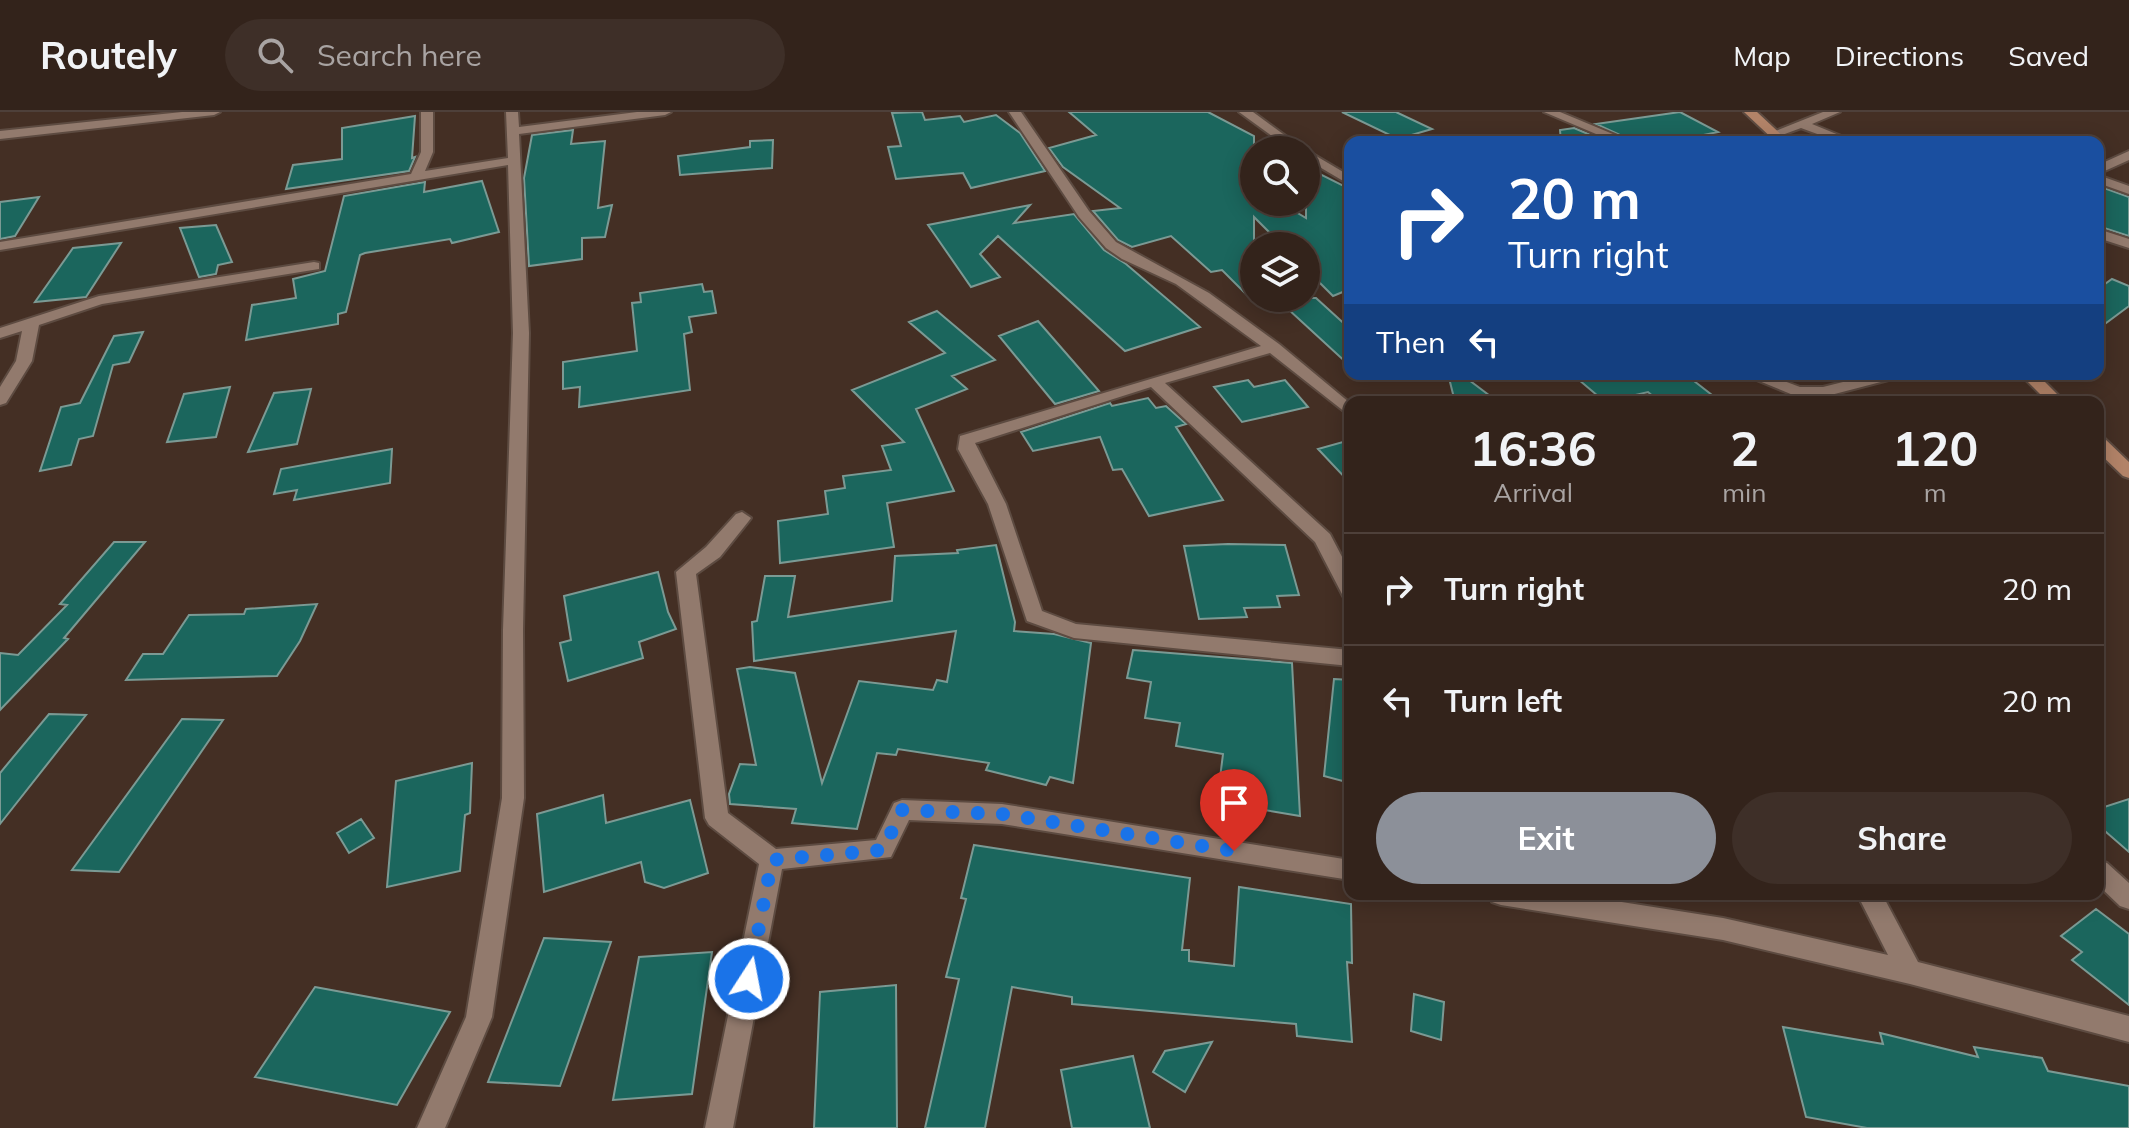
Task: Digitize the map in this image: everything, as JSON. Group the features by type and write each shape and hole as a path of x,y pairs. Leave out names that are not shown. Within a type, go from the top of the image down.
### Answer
{"street":[{"path":"0,135 214,112"},
{"path":"416,177 427,152 427,112"},
{"path":"431,1128 479,1017 513,798 513,630 521,333 513,121 665,112"},
{"path":"1015,112 1036,138 1073,200 1112,245 1179,280 1274,347 1344,406"},
{"path":"1245,112 1279,136"},
{"path":"1550,112 1611,136"},
{"path":"1750,112 1777,136"},
{"path":"1783,136 1834,112"},
{"path":"1804,125 1834,136"},
{"path":"2104,167 2129,155"},
{"path":"0,246 515,160"},
{"path":"1320,163 1344,177"},
{"path":"2104,181 2129,190"},
{"path":"2104,235 2129,244"},
{"path":"0,333 99,300 314,266"},
{"path":"0,400 24,361 31,325"},
{"path":"1274,347 966,440 967,449 997,504 1034,616 1074,631 1344,657"},
{"path":"1766,380 1798,392 1823,392 1870,380"},
{"path":"2034,380 2051,396"},
{"path":"1154,381 1323,538 1344,579"},
{"path":"2104,448 2129,472"},
{"path":"742,518 713,552 686,572 717,818 772,860 883,850 902,810 1002,814 1344,869"},
{"path":"719,1128 772,860"},
{"path":"2104,875 2129,898"},
{"path":"1539,900 1723,929 1910,972 2129,1029"},
{"path":"1872,900 1910,972"}],"building":[{"path":"922,112 925,120 960,116 964,122 996,115 1020,133 1045,171 971,188 963,173 896,179 888,147 901,146 892,113"},
{"path":"1069,112 1208,112 1254,136 1240,136 1240,216 1320,216 1320,174 1344,186 1344,291 1333,296 1320,283 1320,232 1269,232 1254,217 1254,232 1240,232 1240,288 1222,270 1211,272 1171,236 1132,247 1118,240 1093,211 1120,208 1063,167 1049,148 1096,135"},
{"path":"1342,112 1396,112 1432,129 1408,136 1392,136"},
{"path":"1680,112 1718,132 1703,135 1705,136 1622,136 1596,124"},
{"path":"415,116 412,158 415,157 409,171 286,189 293,165 342,159 342,128"},
{"path":"1574,128 1593,136 1560,136 1560,130"},
{"path":"573,130 571,144 605,141 598,208 612,205 605,237 582,238 582,259 529,266 524,178 532,135"},
{"path":"773,140 772,168 680,175 678,156 750,147 750,141"},
{"path":"482,181 499,232 452,243 450,239 360,255 346,312 338,314 338,324 246,340 252,305 296,298 293,279 325,271 344,196 425,182 424,192"},
{"path":"2104,188 2129,197 2129,236 2104,228"},
{"path":"39,197 15,236 0,239 0,202"},
{"path":"1030,205 1014,223 1074,214 1104,250 1126,264 1200,327 1125,351 998,236 980,254 1000,277 971,287 928,225"},
{"path":"216,225 232,262 218,265 216,274 199,277 180,228"},
{"path":"121,243 86,297 35,302 73,248"},
{"path":"2112,279 2129,286 2129,306 2104,325 2104,285"},
{"path":"702,284 704,292 712,291 716,313 689,317 692,332 684,334 690,390 579,407 580,387 563,389 563,362 637,351 632,303 641,302 640,293"},
{"path":"1320,302 1344,324 1344,360 1291,312 1320,312"},
{"path":"937,311 995,360 952,376 967,389 916,409 954,491 887,503 894,547 780,563 778,521 828,514 825,491 845,488 843,476 891,470 882,446 904,442 852,390 945,353 909,322"},
{"path":"1038,321 1099,391 1055,404 999,336"},
{"path":"143,332 129,362 113,365 93,436 79,439 71,465 40,471 61,407 80,403 114,336"},
{"path":"1248,380 1254,387 1285,380 1308,407 1242,422 1214,387"},
{"path":"1450,380 1469,380 1490,396 1454,396"},
{"path":"1579,380 1693,380 1713,396 1653,396 1648,392 1631,396 1598,396"},
{"path":"230,387 216,437 167,442 184,394"},
{"path":"311,389 297,444 248,452 274,393"},
{"path":"1148,398 1156,408 1166,406 1186,424 1176,427 1223,500 1149,516 1122,469 1113,470 1100,437 1033,451 1021,432 1110,403 1112,406"},
{"path":"1344,442 1344,477 1318,449"},
{"path":"392,449 390,483 294,500 297,490 274,494 281,469"},
{"path":"114,542 145,542 64,638 68,639 0,710 0,653 18,655 67,605 60,604"},
{"path":"996,545 1015,622 1014,631 1054,634 1091,643 1073,783 1050,777 1046,785 986,770 989,763 898,749 896,755 877,753 857,829 792,823 796,809 730,804 729,794 740,764 756,765 737,669 750,667 795,673 822,783 859,681 933,690 937,680 947,682 956,631 754,661 752,622 757,621 765,576 795,576 788,617 892,601 895,556 958,553 957,550"},
{"path":"1285,545 1299,595 1277,596 1280,607 1244,608 1247,617 1199,619 1184,546"},
{"path":"658,572 668,612 676,629 639,642 643,658 568,681 560,643 571,640 564,596"},
{"path":"317,604 300,641 277,676 126,680 143,654 163,654 189,615 244,614 246,609"},
{"path":"1133,650 1292,663 1300,816 1217,802 1223,754 1176,746 1180,723 1145,718 1151,682 1127,678"},
{"path":"1334,679 1344,680 1344,781 1324,776"},
{"path":"49,714 86,715 0,824 0,773"},
{"path":"182,719 223,720 119,872 72,870"},
{"path":"472,763 470,813 465,815 460,871 387,887 396,781"},
{"path":"603,795 606,823 690,800 708,873 664,888 645,882 641,862 544,892 537,814"},
{"path":"2129,799 2129,852 2104,830 2104,807"},
{"path":"361,819 374,838 349,853 337,833"},
{"path":"974,845 1190,878 1182,950 1189,950 1189,961 1234,966 1239,887 1351,904 1352,963 1347,962 1352,1042 1297,1036 1296,1024 1072,1004 1072,997 1012,987 985,1128 925,1128 959,979 946,977 966,899 961,898"},
{"path":"2096,909 2129,934 2129,1005 2072,960 2082,952 2061,936"},
{"path":"544,938 611,942 560,1086 488,1082"},
{"path":"712,952 692,1094 613,1100 639,957"},
{"path":"896,985 897,1128 814,1128 820,992"},
{"path":"315,987 450,1012 397,1105 255,1077"},
{"path":"1414,994 1444,1002 1441,1040 1411,1031"},
{"path":"1783,1027 1883,1044 1880,1033 1978,1057 1974,1047 2042,1058 2048,1071 2129,1086 2129,1128 1867,1128 1806,1117"},
{"path":"1212,1042 1185,1092 1153,1072 1165,1051"},
{"path":"1133,1056 1150,1128 1072,1128 1061,1070"}],"route":[{"path":"749,979 772,860 883,850 902,810 1002,814 1234,851"}]}
